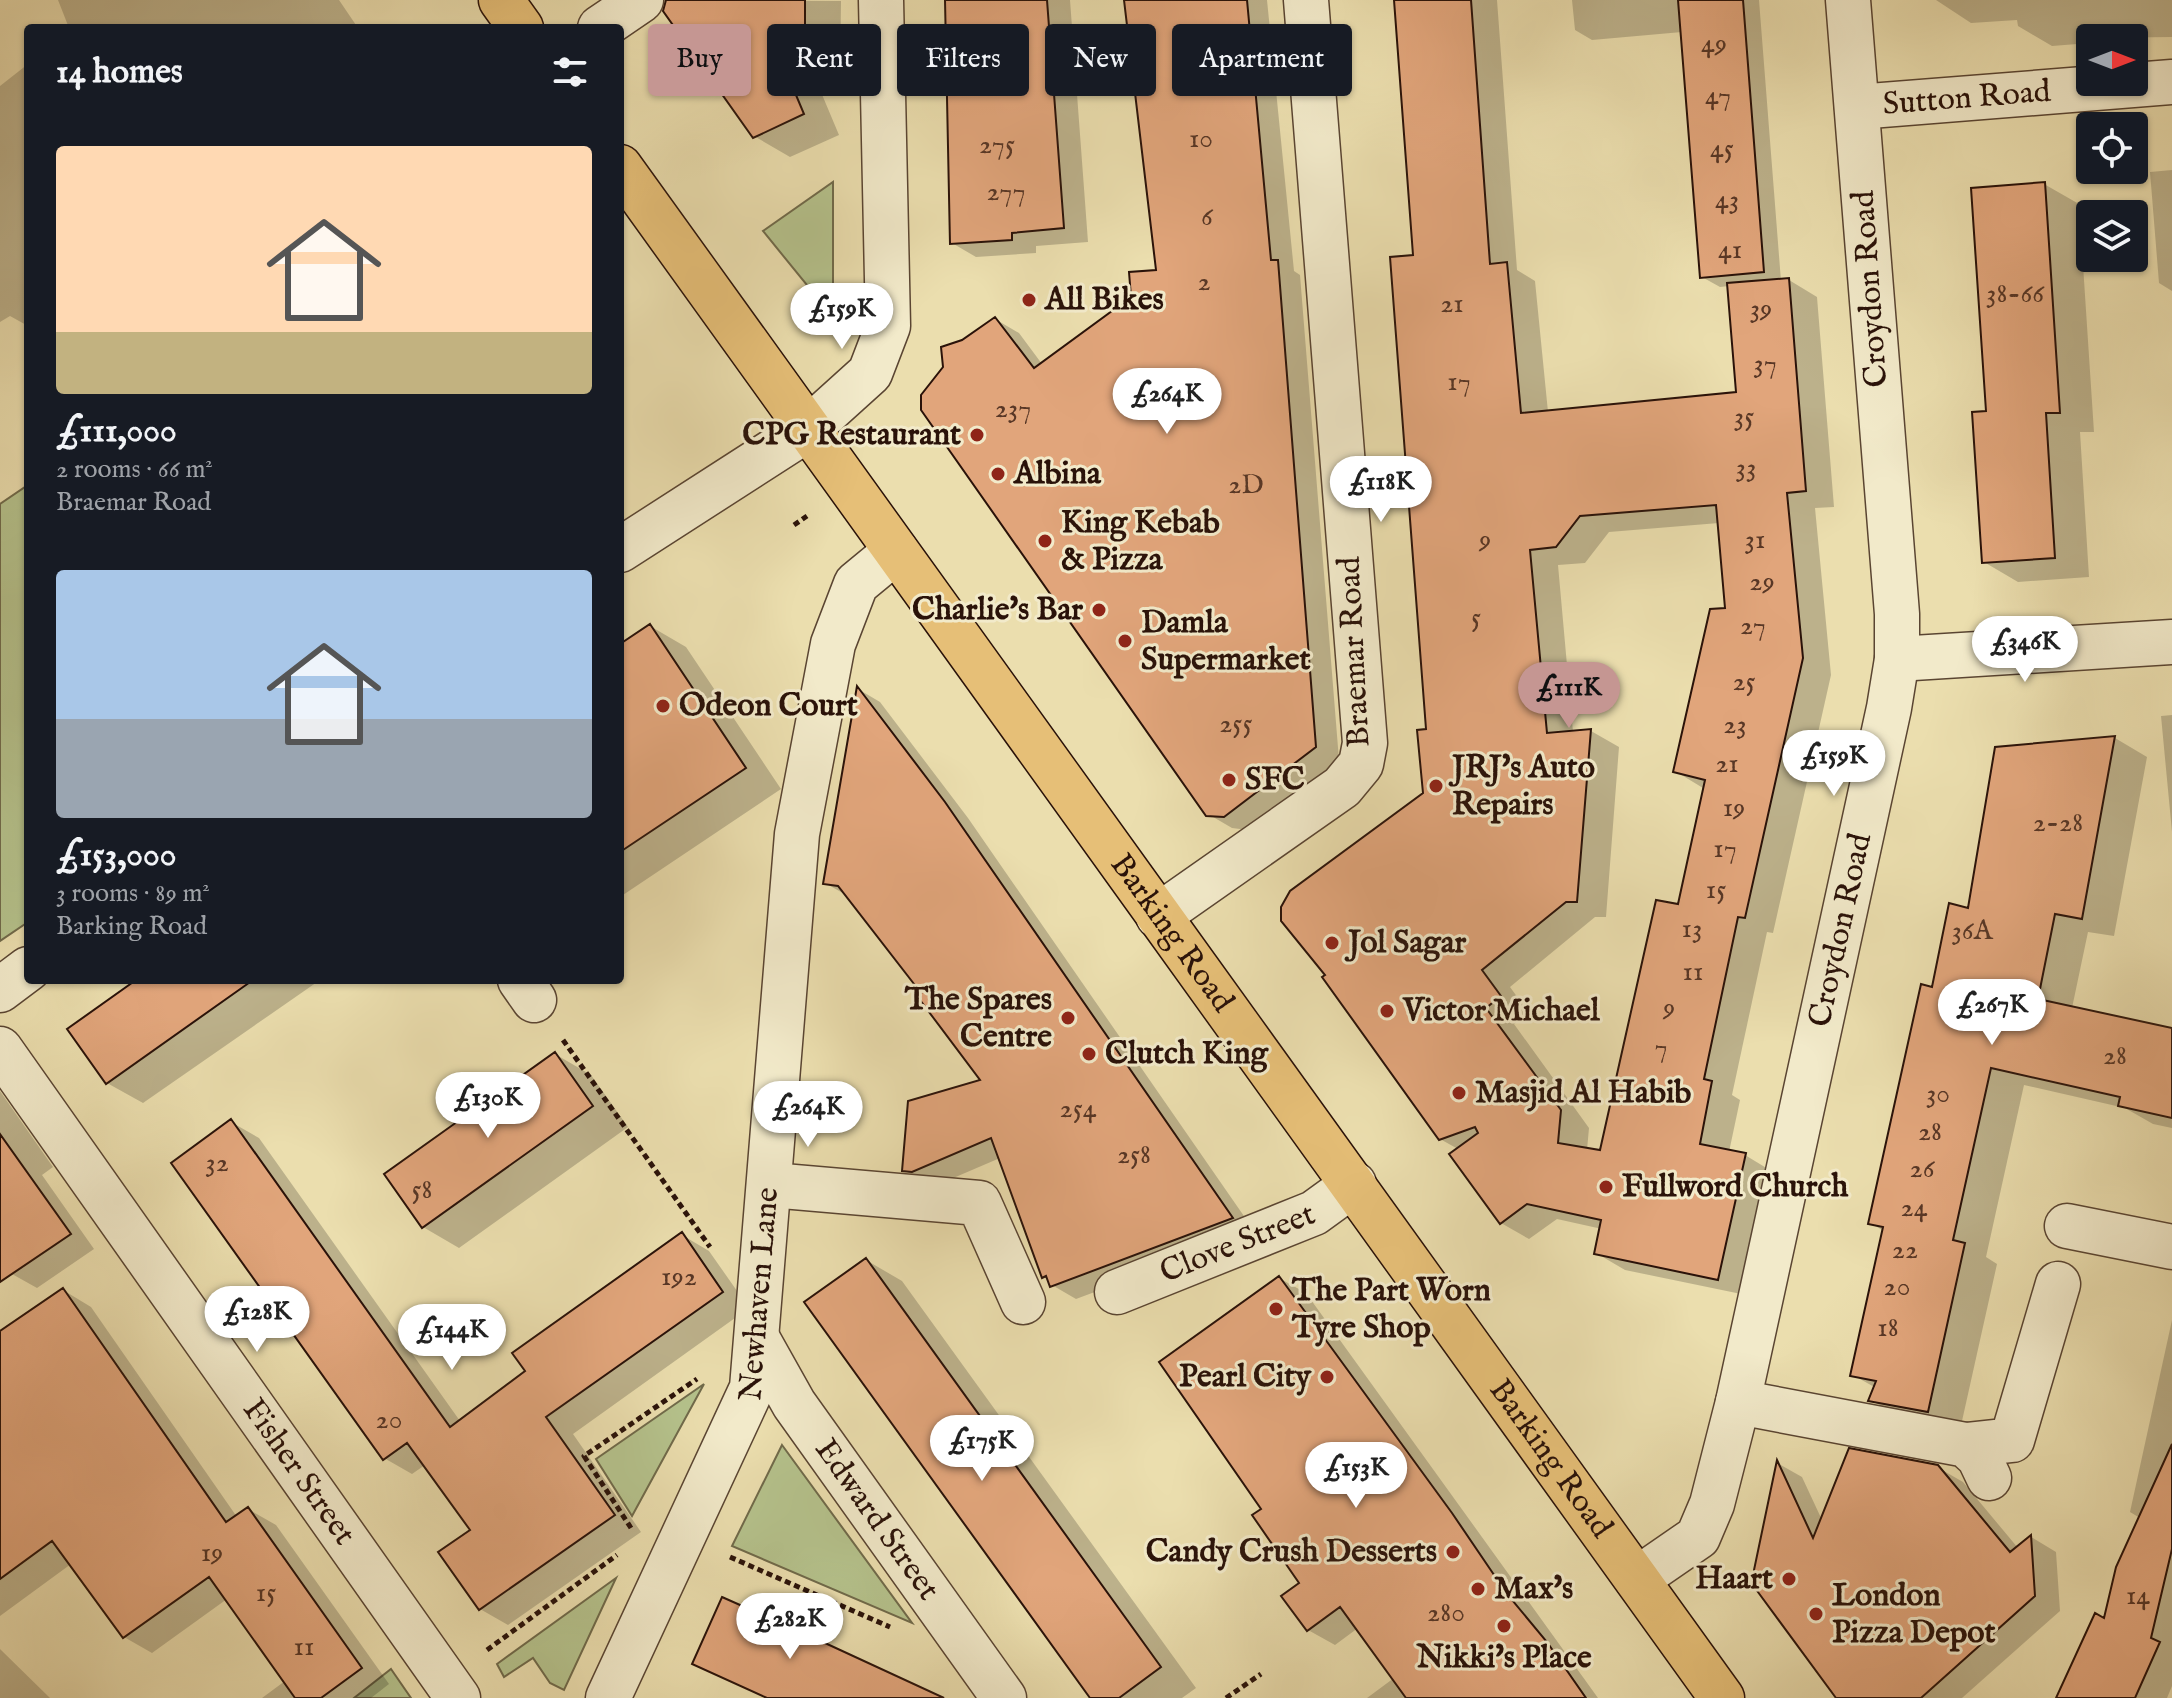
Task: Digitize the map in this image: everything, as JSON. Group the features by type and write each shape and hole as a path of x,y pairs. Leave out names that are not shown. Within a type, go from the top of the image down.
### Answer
{"main road":[{"path":"501,0 518,24"},
{"name":"Barking Road","path":"624,173 1722,1698"}],"street":[{"path":"606,24 641,0"},
{"path":"624,547 808,429 870,373 888,326 881,0"},
{"name":"Braemar Road","path":"1158,916 1342,787 1361,764 1365,743 1306,0"},
{"name":"Croydon Road","path":"1637,1579 1698,1537 1712,1504 1738,1402 1889,708 1897,659 1897,614 1848,0"},
{"name":"Sutton Road","path":"1857,107 2172,82"},
{"name":"Newhaven Lane","path":"608,1698 752,1388 771,1185 797,834 833,644 856,584 896,551"},
{"path":"1897,659 2172,642"},
{"path":"0,990 24,972"},
{"name":"Fisher Street","path":"0,1049 452,1689"},
{"name":"Clove Street","path":"1117,1292 1314,1213 1354,1184"},
{"path":"771,1185 979,1203 1023,1302"},
{"path":"2067,1226 2172,1247"},
{"path":"1738,1402 1978,1462 2012,1440 2058,1284"},
{"name":"Edward Street","path":"757,1324 794,1404 1004,1698"}],"path":[{"path":"794,525 811,513"},
{"path":"527,990 757,1324 584,1456 639,1541"},
{"path":"452,1689 639,1541 682,1536 896,1630"},
{"path":"1226,1698 1261,1674"}],"green space":[{"path":"833,182 833,306 824,306 763,231"},
{"path":"24,488 24,925 0,941 0,504"},
{"path":"704,1384 632,1516 596,1459"},
{"path":"782,1445 912,1623 732,1546"},
{"path":"616,1578 564,1690 550,1683 533,1658 504,1677 497,1664"},
{"path":"391,1669 411,1698 354,1698"}],"building":[{"path":"666,0 805,0 805,24 767,24 767,96 796,96 804,114 753,138 723,96 751,96 751,24 672,24 663,11"},
{"path":"945,0 1047,0 1045,96 1054,96 1064,228 1012,233 1012,240 950,244 947,96 1029,96 1029,24 945,24"},
{"path":"1124,0 1247,0 1249,24 1172,24 1172,96 1256,96 1271,260 1278,260 1316,747 1224,817 1206,816 921,410 921,395 943,367 941,347 962,340 995,317 1034,368 1131,297 1129,272 1156,270 1135,96 1156,96 1156,24 1127,24"},
{"path":"1394,0 1471,0 1490,264 1507,262 1521,413 1736,392 1727,283 1789,278 1806,491 1787,493 1803,658 1745,918 1738,917 1704,1079 1712,1081 1700,1144 1746,1153 1718,1280 1594,1254 1601,1220 1527,1204 1500,1224 1449,1154 1478,1133 1475,1127 1439,1140 1322,977 1325,975 1281,921 1281,907 1290,891 1423,793 1417,730 1426,729 1390,257 1413,255","holes":["1716,505 1725,608 1710,609 1673,772 1705,780 1678,904 1656,900 1600,1150 1558,1143 1561,1110 1486,1008 1501,996 1482,970 1566,902 1577,902 1591,729 1547,733 1530,550 1556,547 1580,516"]},
{"path":"1678,0 1743,0 1764,272 1700,278"},
{"path":"2045,182 2060,413 2046,413 2055,558 1982,563 1972,412 1986,411 1971,188"},
{"name":"Odeon Court","path":"650,624 746,768 624,849 624,641"},
{"path":"857,686 945,802 1233,1218 1050,1287 1046,1276 1042,1278 991,1138 912,1172 902,1171 908,1101 980,1080 917,996 921,993 838,886 823,884"},
{"path":"2115,736 2082,919 2055,914 2038,999 2172,1028 2172,1118 2118,1106 2120,1097 1991,1068 1953,1240 1965,1243 1928,1412 1868,1401 1876,1381 1850,1376 1883,1227 1868,1224 1921,984 1932,987 1949,903 1968,908 1995,747"},
{"path":"130,984 247,984 106,1084 67,1029"},
{"path":"555,1052 593,1106 422,1228 384,1174"},
{"path":"231,1119 450,1427 525,1371 512,1353 682,1232 723,1292 546,1417 615,1515 479,1610 438,1552 470,1530 407,1443 383,1460 171,1163"},
{"path":"0,1134 71,1234 0,1282"},
{"path":"866,1258 1161,1667 1119,1698 1090,1698 804,1302"},
{"path":"1279,1276 1452,1513 1507,1594 1547,1642 1586,1698 1406,1698 1340,1607 1307,1631 1281,1596 1299,1583 1252,1515 1261,1509 1159,1362"},
{"path":"63,1288 226,1522 248,1507 362,1668 321,1698 295,1698 209,1577 123,1638 52,1541 0,1579 0,1331"},
{"path":"2172,1444 2172,1549 2151,1638 2160,1642 2135,1698 2056,1698 2095,1613 2104,1618 2116,1567"},
{"path":"1849,1448 1938,1465 2010,1552 2031,1535 2035,1596 1921,1698 1836,1698 1755,1588 1754,1570 1777,1460 1813,1538"},
{"path":"722,1597 944,1698 767,1698 692,1664"}],"place":[{"name":"All Bikes","path":"1029,300"},
{"name":"CPG Restaurant","path":"977,435"},
{"name":"Albina","path":"998,474"},
{"name":"King Kebab & Pizza","path":"1045,541"},
{"name":"Charlie's Bar","path":"1099,610"},
{"name":"Damla Supermarket","path":"1125,641"},
{"name":"Odeon Court","path":"663,706"},
{"name":"SFC","path":"1229,780"},
{"name":"JRJ's Auto Repairs","path":"1436,786"},
{"name":"Jol Sagar","path":"1332,943"},
{"name":"Victor Michael","path":"1387,1011"},
{"name":"The Spares Centre","path":"1068,1018"},
{"name":"Clutch King","path":"1089,1054"},
{"name":"Masjid Al Habib","path":"1459,1093"},
{"name":"Fullword Church","path":"1606,1187"},
{"name":"The Part Worn Tyre Shop","path":"1276,1309"},
{"name":"Pearl City","path":"1327,1377"},
{"name":"Candy Crush Desserts","path":"1453,1552"},
{"name":"Haart","path":"1789,1579"},
{"name":"Max's","path":"1478,1589"},
{"name":"London Pizza Depot","path":"1816,1614"},
{"name":"Nikki's Place","path":"1504,1626"}]}
